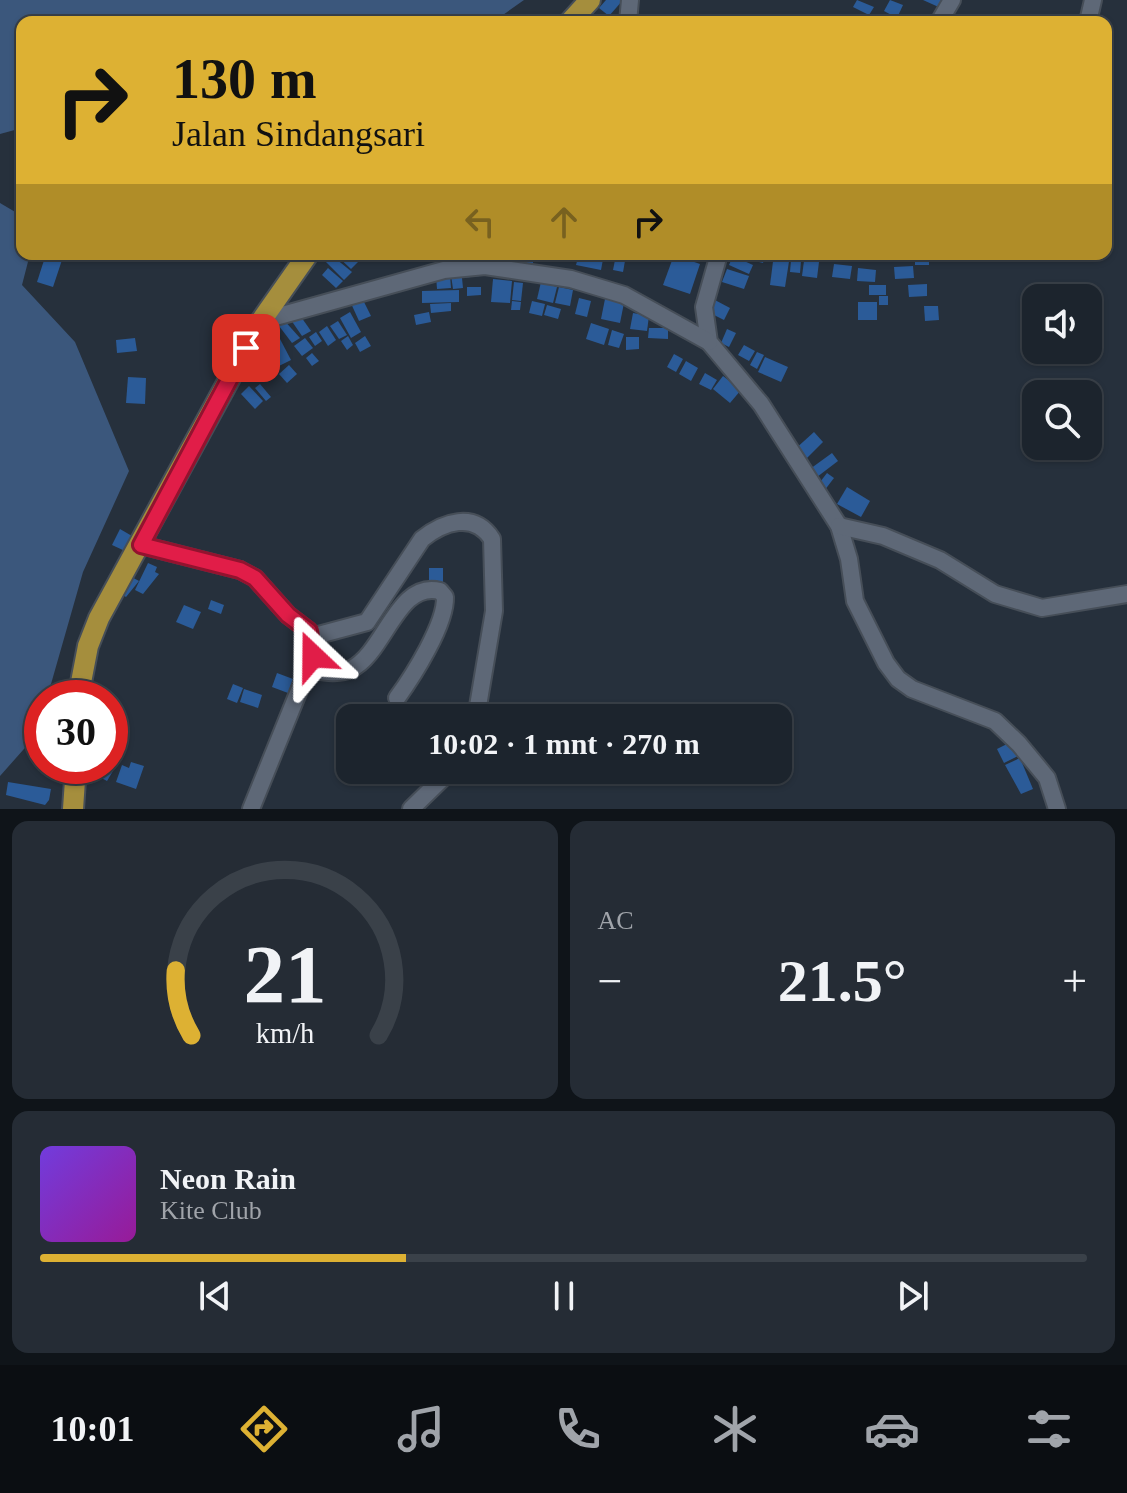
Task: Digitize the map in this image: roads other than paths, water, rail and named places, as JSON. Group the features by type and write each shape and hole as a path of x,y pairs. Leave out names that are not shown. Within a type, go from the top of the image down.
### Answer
{"main road":[{"path":"575,16 590,0"},
{"path":"81,680 88,646 99,618 261,321 304,260"},
{"path":"73,809 75,784"}],"street":[{"path":"709,342 704,307 717,260"},
{"path":"261,321 444,270 485,266 571,279 624,295 709,342 761,404 839,526 849,559 855,601 898,679 912,689 995,721 1047,778 1057,809"},
{"path":"311,637 367,622 422,539 431,532 454,521 476,525 492,539 496,585 478,704"},
{"path":"839,526 883,536 940,560 995,594 1042,608 1127,594"},
{"path":"141,545 220,563 255,578 311,637 313,656 251,809"},
{"path":"308,669 341,672 355,667 382,637 407,600 423,589 440,591 445,597 445,606 427,649 397,698"},
{"path":"411,809 437,784"}]}
